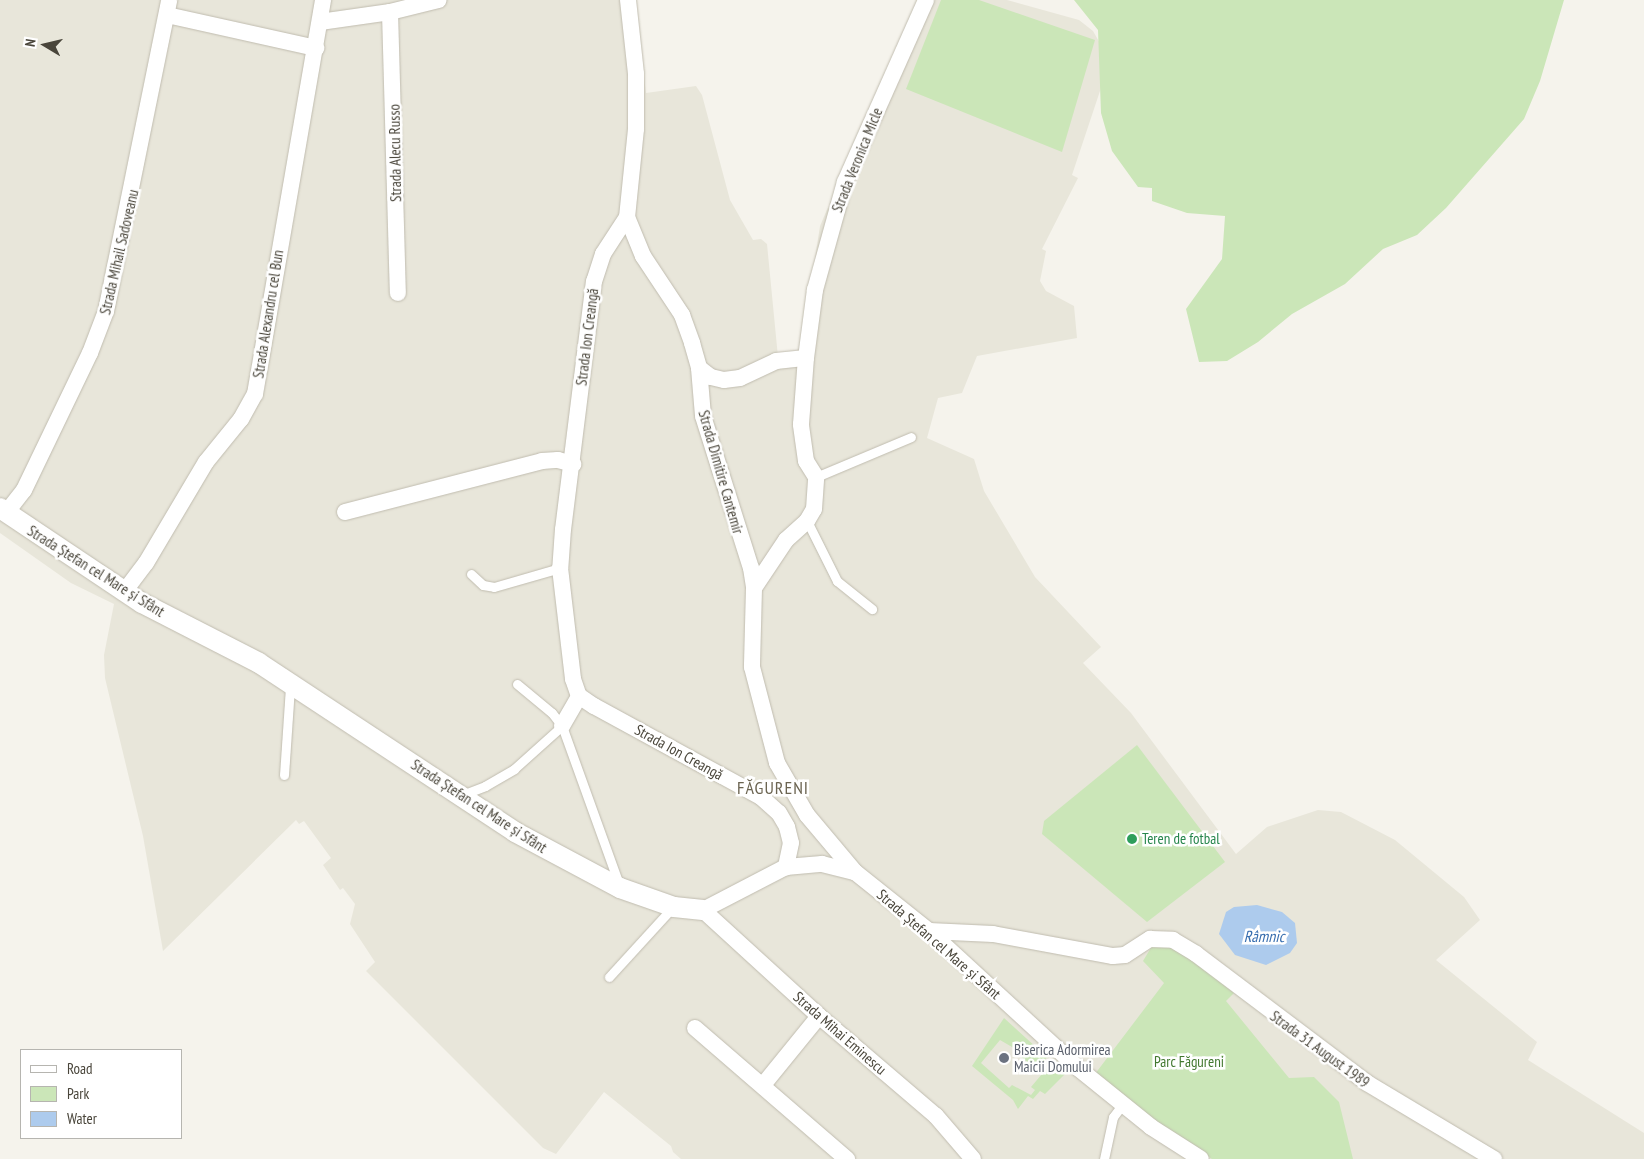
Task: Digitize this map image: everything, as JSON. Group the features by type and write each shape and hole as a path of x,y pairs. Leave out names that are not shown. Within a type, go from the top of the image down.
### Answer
{"street":[{"name":"Strada Alexandru cel Bun","path":"124,592 146,564 206,462 241,419 255,394 299,123 316,48 323,0"},
{"path":"320,22 390,12 439,0"},
{"name":"Strada Dimitire Cantemir","path":"628,0 636,74 636,129 627,217 643,256 682,315 698,368 703,416 751,568 754,588 752,667 777,763 807,815 855,872"},
{"name":"Strada Veronica Micle","path":"816,477 806,461 803,443 806,358 815,290 845,182 926,0"},
{"path":"168,7 316,48"},
{"name":"Strada Mihail Sadoveanu","path":"3,511 24,490 90,354 106,312 168,7"},
{"name":"Strada Alecu Russo","path":"390,12 398,293"},
{"name":"Strada Ion Creangă","path":"627,217 604,254 594,281 560,568 573,679 579,696 761,797 779,813 787,828 791,843 786,867"},
{"path":"698,368 710,377 724,380 740,378 776,362 806,358"},
{"path":"345,512 542,462 558,460 573,464"},
{"path":"754,588 786,540 807,521 814,509 816,477"},
{"name":"Strada Ștefan cel Mare și Sfânt","path":"3,511 124,592 231,646 516,832 620,888 674,907 703,910 786,867 822,864 855,872 929,931 1078,1068 1122,1105 1196,1158"},
{"path":"562,726 579,696"},
{"name":"Strada Mihai Eminescu","path":"703,910 818,1016 936,1116 973,1159"},
{"name":"Strada 31 August 1989","path":"929,931 992,934 1113,956 1135,950 1150,939 1162,938 1184,945 1367,1083 1494,1159"},
{"path":"763,1085 818,1016"},
{"path":"695,1028 847,1159"}],"lane":[{"path":"816,477 911,436"},
{"path":"807,521 837,582 872,609"},
{"path":"472,574 483,584 494,587 560,568"},
{"path":"284,775 291,684"},
{"path":"517,684 552,713 562,726 620,888"},
{"path":"461,795 485,786 514,769 562,726"},
{"path":"609,977 674,907"},
{"path":"1104,1159 1113,1117 1122,1105"}],"shaded area":[{"path":"0,0 635,0 646,93 696,86 702,95 730,200 753,240 761,239 767,244 778,357 801,350 820,226 917,0 1007,0 1079,20 1093,31 1110,61 1072,175 1078,178 1042,249 1046,251 1040,281 1046,291 1074,306 1077,338 977,356 962,393 938,398 927,438 974,459 984,491 1035,577 1101,647 1083,663 1131,713 1236,854 1267,827 1318,810 1341,812 1395,840 1464,897 1480,920 1436,960 1537,1042 1528,1060 1644,1133 1644,1159 681,1159 673,1152 671,1146 604,1092 556,1154 543,1148 366,971 375,962 350,924 355,904 343,888 340,890 323,865 331,858 304,821 299,824 296,820 163,951 143,836 105,678 104,655 114,604 71,583 0,533"}],"green space":[{"path":"941,0 979,0 1095,40 1062,152 906,89"},
{"path":"1074,0 1564,0 1540,81 1524,119 1446,208 1417,235 1383,249 1345,284 1292,314 1258,342 1227,361 1199,362 1186,309 1222,259 1225,216 1187,213 1152,201 1152,188 1138,187 1112,151 1101,113 1098,30"},
{"path":"1137,745 1225,862 1147,922 1042,834 1044,821"},
{"name":"Parc Făgureni","path":"1172,944 1234,993 1226,1001 1289,1078 1314,1077 1339,1102 1353,1159 1212,1159 1123,1101 1095,1074 1164,983 1143,961 1152,946"},
{"path":"1004,1018 1047,1057 1036,1070 1017,1053 1019,1051 1000,1040 981,1063 1009,1088 1012,1085 1031,1095 1035,1090 1031,1087 1053,1061 1066,1073 1045,1094 1040,1091 1033,1099 1028,1096 1018,1109 1013,1100 972,1066"}],"water":[{"name":"Râmnic","path":"1257,905 1282,912 1295,923 1297,943 1290,953 1266,965 1235,955 1219,934 1226,912 1234,907"}],"place":[{"name":"Teren de fotbal","path":"1132,839"},
{"name":"Biserica Adormirea Maicii Domului","path":"1004,1058"}],"district":[{"name":"FĂGURENI","path":"773,788"}]}
